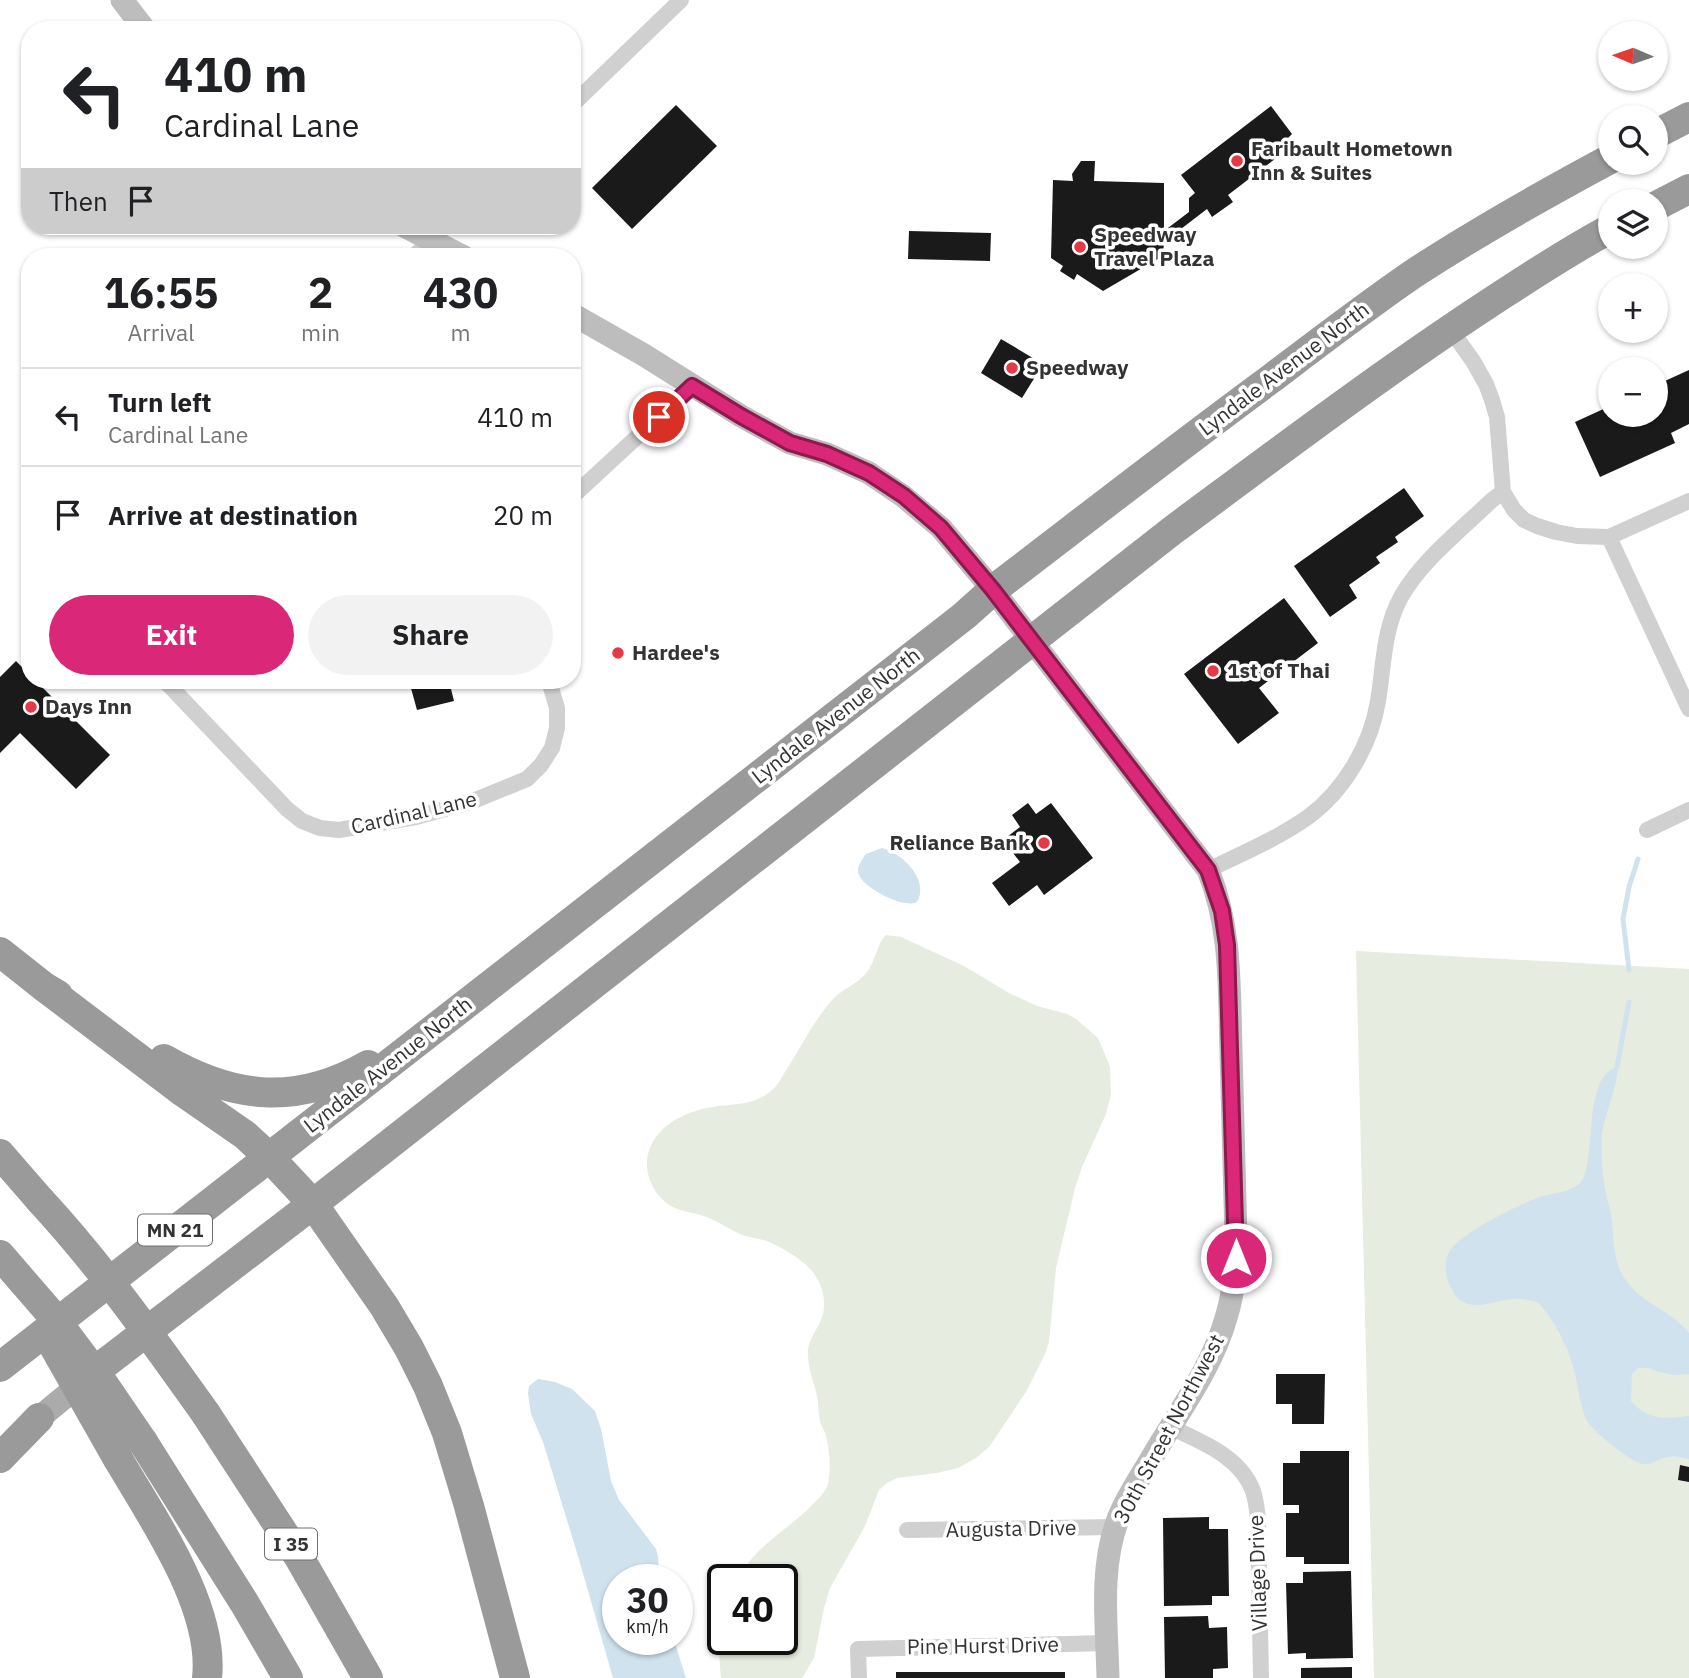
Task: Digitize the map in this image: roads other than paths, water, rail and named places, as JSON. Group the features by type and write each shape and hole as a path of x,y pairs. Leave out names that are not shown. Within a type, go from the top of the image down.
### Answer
{"highway":[{"path":"1668,128 1689,117"},
{"name":"Lyndale Avenue North","path":"0,1367 1202,429 1375,300 1452,249 1598,165"},
{"path":"1668,199 1689,188"},
{"path":"103,1365 313,1205 1217,497 1316,423 1450,329 1598,235"},
{"path":"0,953 183,1092 245,1135 313,1205 384,1306 428,1387 447,1433 515,1678"},
{"path":"43,986 185,1072 208,1082 259,1093 283,1093 331,1083 439,1026"},
{"name":"I 35","path":"0,1154 74,1237 117,1291 206,1414 299,1557 368,1678"},
{"path":"0,1256 51,1314 102,1382 245,1604 288,1678"},
{"path":"0,1256 166,1541 194,1601 205,1634 207,1678"},
{"path":"0,1447 39,1418"},
{"path":"0,1458 39,1418"}],"main road":[{"path":"39,1418 103,1365"}],"street":[{"path":"122,0 138,21"},
{"path":"581,95 681,0"},
{"path":"423,248 437,235"},
{"path":"441,235 455,248"},
{"name":"30th Street Northwest","path":"581,319 790,443 827,454 869,473 904,496 941,528 993,590 1208,870 1222,911 1227,945 1235,1269 1231,1301 1218,1342 1118,1520 1107,1565 1108,1678"},
{"path":"1450,329 1486,384 1497,417 1503,492 1524,520 1577,536 1609,537 1689,501"},
{"path":"581,489 692,386"},
{"path":"1208,870 1283,833 1308,817 1330,798 1341,784 1371,730 1378,701 1386,636 1401,598 1423,566 1492,499 1503,492"},
{"path":"1609,537 1689,709"},
{"name":"Cardinal Lane","path":"173,689 287,809 302,821 320,828 339,830 416,817 473,801 527,779 541,765 552,748 557,728 557,708 551,689"},
{"path":"1647,830 1689,810"},
{"name":"Village Drive","path":"1170,1427 1233,1462 1249,1482 1254,1494 1258,1519 1261,1678"},
{"name":"Augusta Drive","path":"907,1530 1116,1527"},
{"name":"Pine Hurst Drive","path":"859,1678 858,1649 1107,1643"}],"water":[{"path":"882,848 898,855 912,869 920,885 917,902 906,903 885,896 869,886 859,875 858,869 866,854"},
{"path":"1617,1067 1603,1126 1602,1149 1606,1197 1611,1212 1618,1264 1621,1273 1634,1290 1676,1320 1689,1333 1689,1374 1673,1375 1638,1368 1632,1374 1631,1401 1644,1412 1657,1417 1689,1416 1689,1459 1670,1456 1642,1464 1621,1452 1587,1421 1565,1345 1539,1303 1516,1299 1471,1305 1453,1292 1446,1275 1449,1252 1465,1237 1518,1206 1580,1183 1587,1167 1592,1117 1599,1085 1606,1074"},
{"path":"538,1379 555,1382 572,1389 595,1411 611,1481 619,1500 656,1549 658,1564 602,1564 602,1640 543,1442 531,1414 529,1386"},
{"path":"606,1655 679,1655 686,1678 613,1678"}],"waterway":[{"path":"1629,970 1623,919 1638,859"},
{"path":"1617,1067 1629,1002"}],"place":[{"name":"Faribault Hometown Inn & Suites","path":"1237,161"},
{"name":"Speedway Travel Plaza","path":"1080,247"},
{"name":"Speedway","path":"1012,368"},
{"name":"Hardee's","path":"618,653"},
{"name":"1st of Thai","path":"1213,671"},
{"name":"Days Inn","path":"31,707"},
{"name":"Reliance Bank","path":"1044,843"}]}
